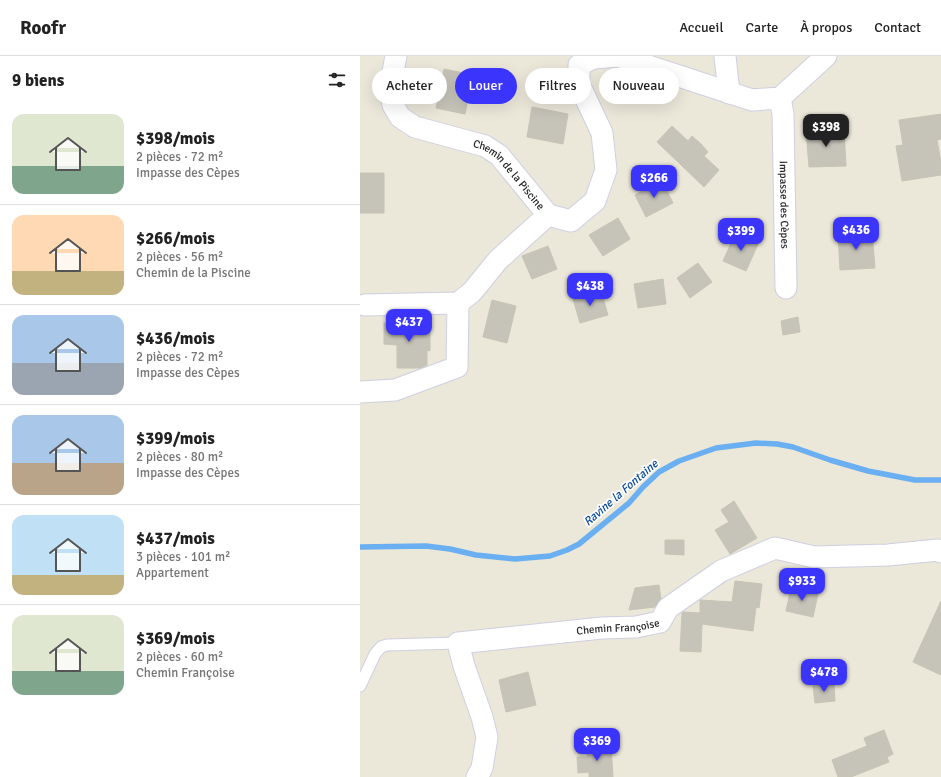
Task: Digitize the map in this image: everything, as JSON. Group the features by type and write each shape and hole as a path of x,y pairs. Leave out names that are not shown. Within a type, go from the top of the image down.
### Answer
{"street":[{"name":"Chemin de la Piscine","path":"396,56 390,87 393,105 400,117 415,127 485,146 499,155 548,215 571,221 595,201 606,170 602,133 579,84 579,66 594,58 618,56 752,100 780,98"},
{"path":"725,56 729,93"},
{"path":"780,98 826,56"},
{"name":"Impasse des Cèpes","path":"780,98 783,114 786,288"},
{"path":"365,305 458,303 472,292 498,260 548,215"},
{"path":"360,392 395,390 457,367 458,303"},
{"name":"Chemin Françoise","path":"458,643 602,628 636,626 660,622 668,608 721,571 775,548 814,557 888,555 938,550 941,552"},
{"path":"458,643 464,666 488,737 482,768 477,777"}],"lane":[{"path":"360,686 375,654 380,647 387,645 458,643"}],"building":[{"path":"447,70 455,71 455,104 467,104 465,114 436,108 437,104 447,104"},
{"path":"532,107 568,114 563,144 527,137"},
{"path":"941,114 941,139 937,140 941,162 941,175 902,181 896,146 903,145 899,120"},
{"path":"672,126 688,141 692,136 701,144 708,152 704,156 719,170 704,187 657,142"},
{"path":"844,129 846,166 809,167 806,131"},
{"path":"360,173 384,173 384,213 360,213"},
{"path":"662,181 673,203 646,217 635,195"},
{"path":"618,218 630,239 603,256 589,235"},
{"path":"736,232 759,242 746,271 723,261"},
{"path":"872,232 875,268 840,270 838,234"},
{"path":"548,246 557,269 532,279 522,256"},
{"path":"698,263 712,282 690,298 677,278"},
{"path":"663,279 666,304 638,308 634,284"},
{"path":"601,291 608,315 580,323 573,299"},
{"path":"492,300 516,306 507,343 483,337"},
{"path":"798,317 800,332 783,335 781,321"},
{"path":"384,323 430,323 430,351 427,350 427,365 421,368 397,368 397,345 384,344"},
{"path":"734,501 757,538 730,554 715,530 729,522 721,510"},
{"path":"665,540 684,540 684,555 665,554"},
{"path":"735,581 762,584 759,608 756,607 753,631 702,624 701,652 680,651 682,613 700,613 700,600 732,602"},
{"path":"659,585 661,599 655,607 629,610 635,588"},
{"path":"791,588 818,594 813,617 786,611"},
{"path":"941,601 941,675 913,662"},
{"path":"528,672 536,705 506,712 499,680"},
{"path":"834,684 835,701 815,703 813,686"},
{"path":"884,730 893,754 887,757 889,762 851,777 838,777 832,760 867,746 864,738"},
{"path":"611,745 613,777 589,777 589,772 578,773 577,757 587,757 587,746"}],"waterway":[{"name":"Ravine la Fontaine","path":"360,547 426,546 450,549 476,555 515,559 550,556 579,544 629,503 659,472 679,461 716,448 756,443 777,444 793,447 868,471 915,480 941,480"}]}
